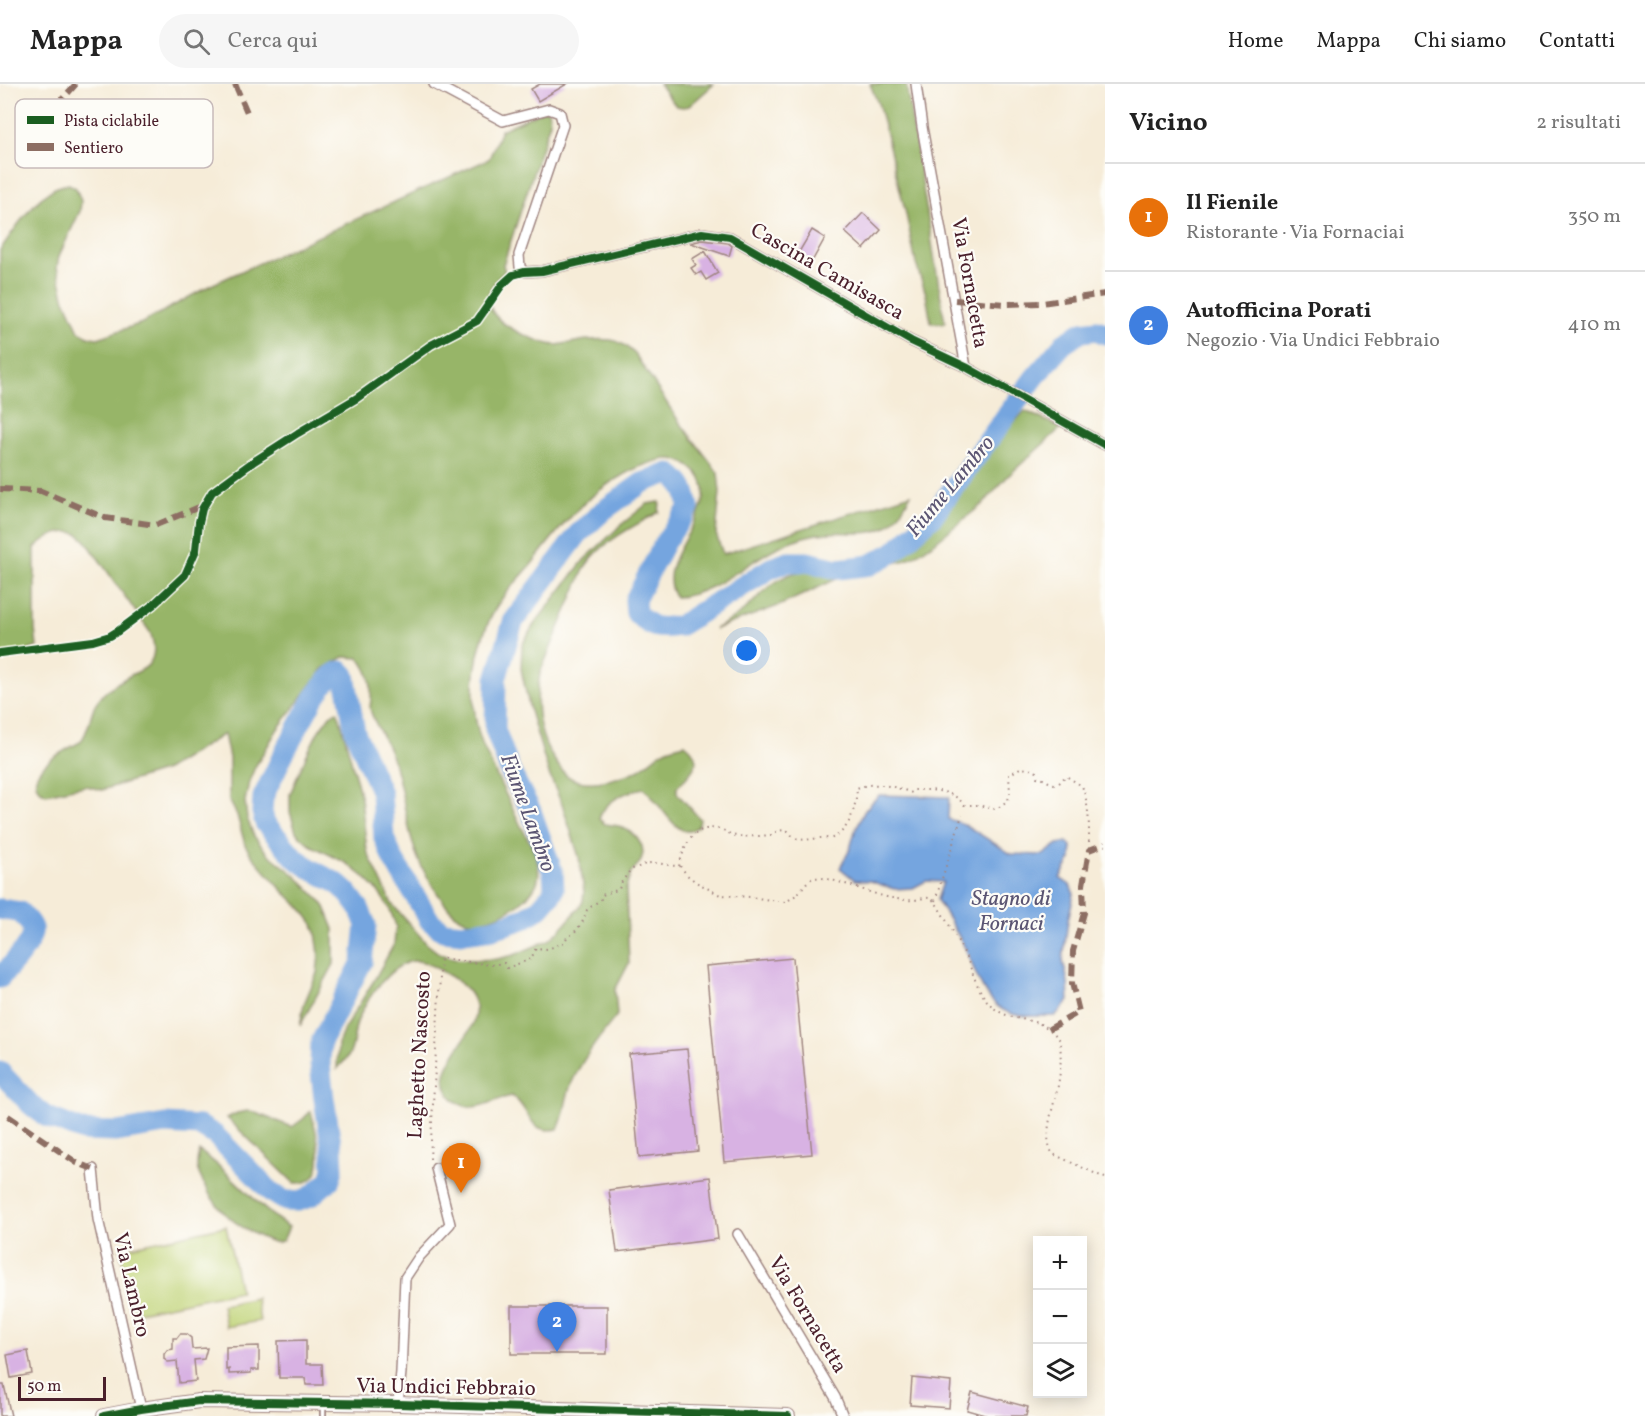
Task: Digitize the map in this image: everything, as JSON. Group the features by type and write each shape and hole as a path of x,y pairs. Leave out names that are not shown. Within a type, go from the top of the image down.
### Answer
{"street":[{"name":"Cascina Camisasca","path":"434,84 503,121 549,109 560,113 563,124 519,255 520,267 524,272 542,271 702,233 730,237 911,340 966,367"},
{"name":"Via Fornacetta","path":"916,84 966,367 1105,445"},
{"path":"398,1404 402,1372 405,1278 419,1257 450,1224 436,1168"},
{"name":"Via Lambro","path":"93,1169 98,1220 141,1409"},
{"name":"Via Fornacetta","path":"738,1234 835,1397 843,1416"},
{"name":"Via Undici Febbraio","path":"104,1416 199,1401 323,1410 398,1404 491,1411 788,1416"}],"path":[{"path":"1089,850 1090,824 1082,786 1066,776 1059,783 1050,783 1046,779 1037,777 1037,772 1020,768 1009,775 1008,800 998,808 964,805 960,799 940,791 914,790 912,792 877,783 872,786 864,785 857,788 854,812 836,837 800,839 783,830 771,835 736,836 723,830 709,828 693,834 679,866 696,882 720,895 785,902 799,893 807,882 814,878 834,881 888,898 914,900 924,897 932,898 955,936 969,963 977,986 988,1002 1004,1014 1049,1029 1060,1040 1059,1079 1047,1136 1049,1148 1053,1154 1105,1178"},
{"path":"935,902 962,815"}],"green space":[{"path":"659,84 714,84 689,106 684,107 676,106"},
{"path":"870,84 906,84 945,323 931,323 926,294 916,264 879,106"},
{"path":"546,109 550,122 503,265 505,271 489,293 492,311 498,319 517,332 549,344 611,340 621,343 635,354 678,420 718,473 720,492 716,534 723,554 911,494 894,520 886,527 865,533 820,534 800,538 774,549 713,586 688,596 675,597 670,581 672,565 703,502 704,487 697,473 691,468 672,459 663,459 645,465 610,483 574,513 501,600 489,621 478,656 474,693 478,729 492,766 534,850 539,872 535,887 528,896 496,917 473,922 464,920 446,905 438,894 415,850 394,764 371,712 370,681 367,672 359,658 344,657 324,668 277,730 255,767 245,801 247,818 254,836 267,853 295,875 318,898 325,907 334,929 334,964 300,1026 304,1004 317,973 319,954 316,933 313,924 302,909 282,890 245,845 237,815 229,800 229,758 224,734 166,770 102,790 84,786 46,794 38,788 37,774 42,767 80,742 86,733 99,698 113,686 148,665 153,657 154,648 150,632 86,541 78,534 66,532 49,537 35,548 37,647 25,652 0,656 0,250 24,216 47,193 69,184 76,188 81,201 80,211 59,256 57,268 64,297 79,331 90,337 98,338 142,323 211,285 489,159 501,130"},
{"path":"1025,411 1061,428 1008,476 983,504 935,542 903,561 845,575 781,605 715,629 739,615 769,587 788,575 819,568 882,561 912,548 939,521 992,448"},
{"path":"660,502 659,512 609,542 585,567 540,673 538,685 539,722 542,733 551,755 572,779 598,782 634,772 665,750 685,744 692,750 696,761 695,767 677,787 677,793 700,819 699,825 693,830 681,829 644,788 611,802 599,819 605,824 619,826 629,831 642,846 641,861 631,873 626,888 629,963 615,990 617,1015 574,1077 558,1129 548,1130 534,1124 523,1107 512,1096 472,1107 462,1105 451,1097 444,1080 448,1066 473,1022 475,1007 469,992 450,976 421,961 408,962 399,967 374,992 358,1020 351,1051 337,1069 338,1044 344,1029 394,944 396,926 389,907 363,876 346,863 310,845 296,832 290,812 290,794 318,732 330,715 337,711 361,798 367,851 392,904 427,944 440,954 457,959 475,960 497,959 514,955 549,940 579,908 584,892 579,857 563,807 549,774 530,711 521,669 522,645 533,626 584,560 647,504"},
{"path":"248,1111 292,1127 311,1111 319,1156 314,1176 306,1182 294,1183 227,1118"},
{"path":"199,1151 289,1227 283,1240 274,1242 254,1234 235,1222 219,1207 198,1172"},
{"path":"226,1226 240,1291 134,1313 120,1249"},
{"path":"256,1298 260,1321 226,1327 222,1305"}],"water":[{"name":"Stagno di Fornaci","path":"879,795 949,797 948,819 964,824 1011,854 1043,855 1058,844 1067,842 1072,847 1071,859 1060,878 1070,885 1074,894 1063,961 1068,982 1069,1001 1055,1016 1014,1015 1000,1008 986,994 962,942 937,900 943,882 926,881 913,888 894,889 870,881 855,880 840,868 865,810"}],"building":[{"path":"540,84 567,84 538,101 531,89"},
{"path":"863,213 881,230 864,249 845,232"},
{"path":"812,230 825,238 810,265 796,257"},
{"path":"702,240 728,243 732,246 729,256 691,243"},
{"path":"705,251 718,273 706,280 701,272 696,275 691,268 696,265 692,259"},
{"path":"793,958 812,1154 724,1162 706,966"},
{"path":"687,1049 698,1151 639,1157 629,1054"},
{"path":"710,1177 718,1239 617,1252 609,1190"},
{"path":"511,1306 607,1306 607,1354 511,1354"},
{"path":"180,1334 186,1334 191,1338 192,1349 207,1348 204,1359 194,1360 196,1381 179,1383 177,1361 168,1362 164,1359 167,1350 173,1349 173,1338 177,1338"},
{"path":"306,1340 306,1364 322,1364 323,1385 306,1385 305,1378 279,1378 278,1341"},
{"path":"259,1346 259,1370 251,1370 251,1373 229,1374 229,1369 226,1370 226,1347"},
{"path":"28,1351 32,1374 11,1378 7,1355"},
{"path":"912,1378 951,1382 949,1408 910,1405"},
{"path":"0,1385 4,1385 11,1416 0,1416"},
{"path":"972,1392 1028,1407 1026,1416 988,1416 967,1410"}],"waterway":[{"name":"Fiume Lambro","path":"0,1072 31,1105 45,1116 83,1131 116,1132 165,1124 200,1126 215,1135 272,1193 286,1201 299,1201 310,1197 330,1180 333,1169 320,1064 321,1042 362,962 366,925 359,908 347,892 337,883 295,858 265,823 262,812 263,797 283,755 314,698 326,682 335,673 341,671 345,675 355,732 381,793 384,838 393,859 430,921 443,931 463,933 493,929 523,919 540,908 551,895 554,889 553,873 531,811 510,771 495,729 496,679 513,622 578,534 604,510 642,483 669,473 681,484 689,508 665,542 635,600 636,613 655,627 679,626 771,568 788,562 807,562 838,569 870,565 894,552 932,517 1035,377 1065,342 1082,332 1097,330 1105,334"},
{"name":"Fiume Lambro","path":"0,909 20,912 32,928 32,934 26,947 0,978"}],"marked path":[{"path":"62,99 76,84"},
{"path":"235,84 249,117"},
{"path":"955,300 1005,304 1042,303 1105,294"},
{"path":"0,489 41,491 105,518 156,525 204,505"},
{"path":"1049,1029 1079,1012 1072,983 1073,951 1084,913 1083,885 1089,850 1105,844"},
{"path":"8,1116 77,1163 93,1169"}],"cycle path":[{"path":"0,653 93,641 118,631 153,605 185,575 196,550 202,509 212,492 253,462 357,398 431,345 477,321 502,285 513,275 542,271 702,233 730,237 911,341 966,367 1105,445"},
{"path":"104,1416 199,1401 398,1404 788,1416"}],"place":[{"name":"Il Fienile","path":"461,1193"},
{"name":"Autofficina Porati","path":"557,1352"}]}
